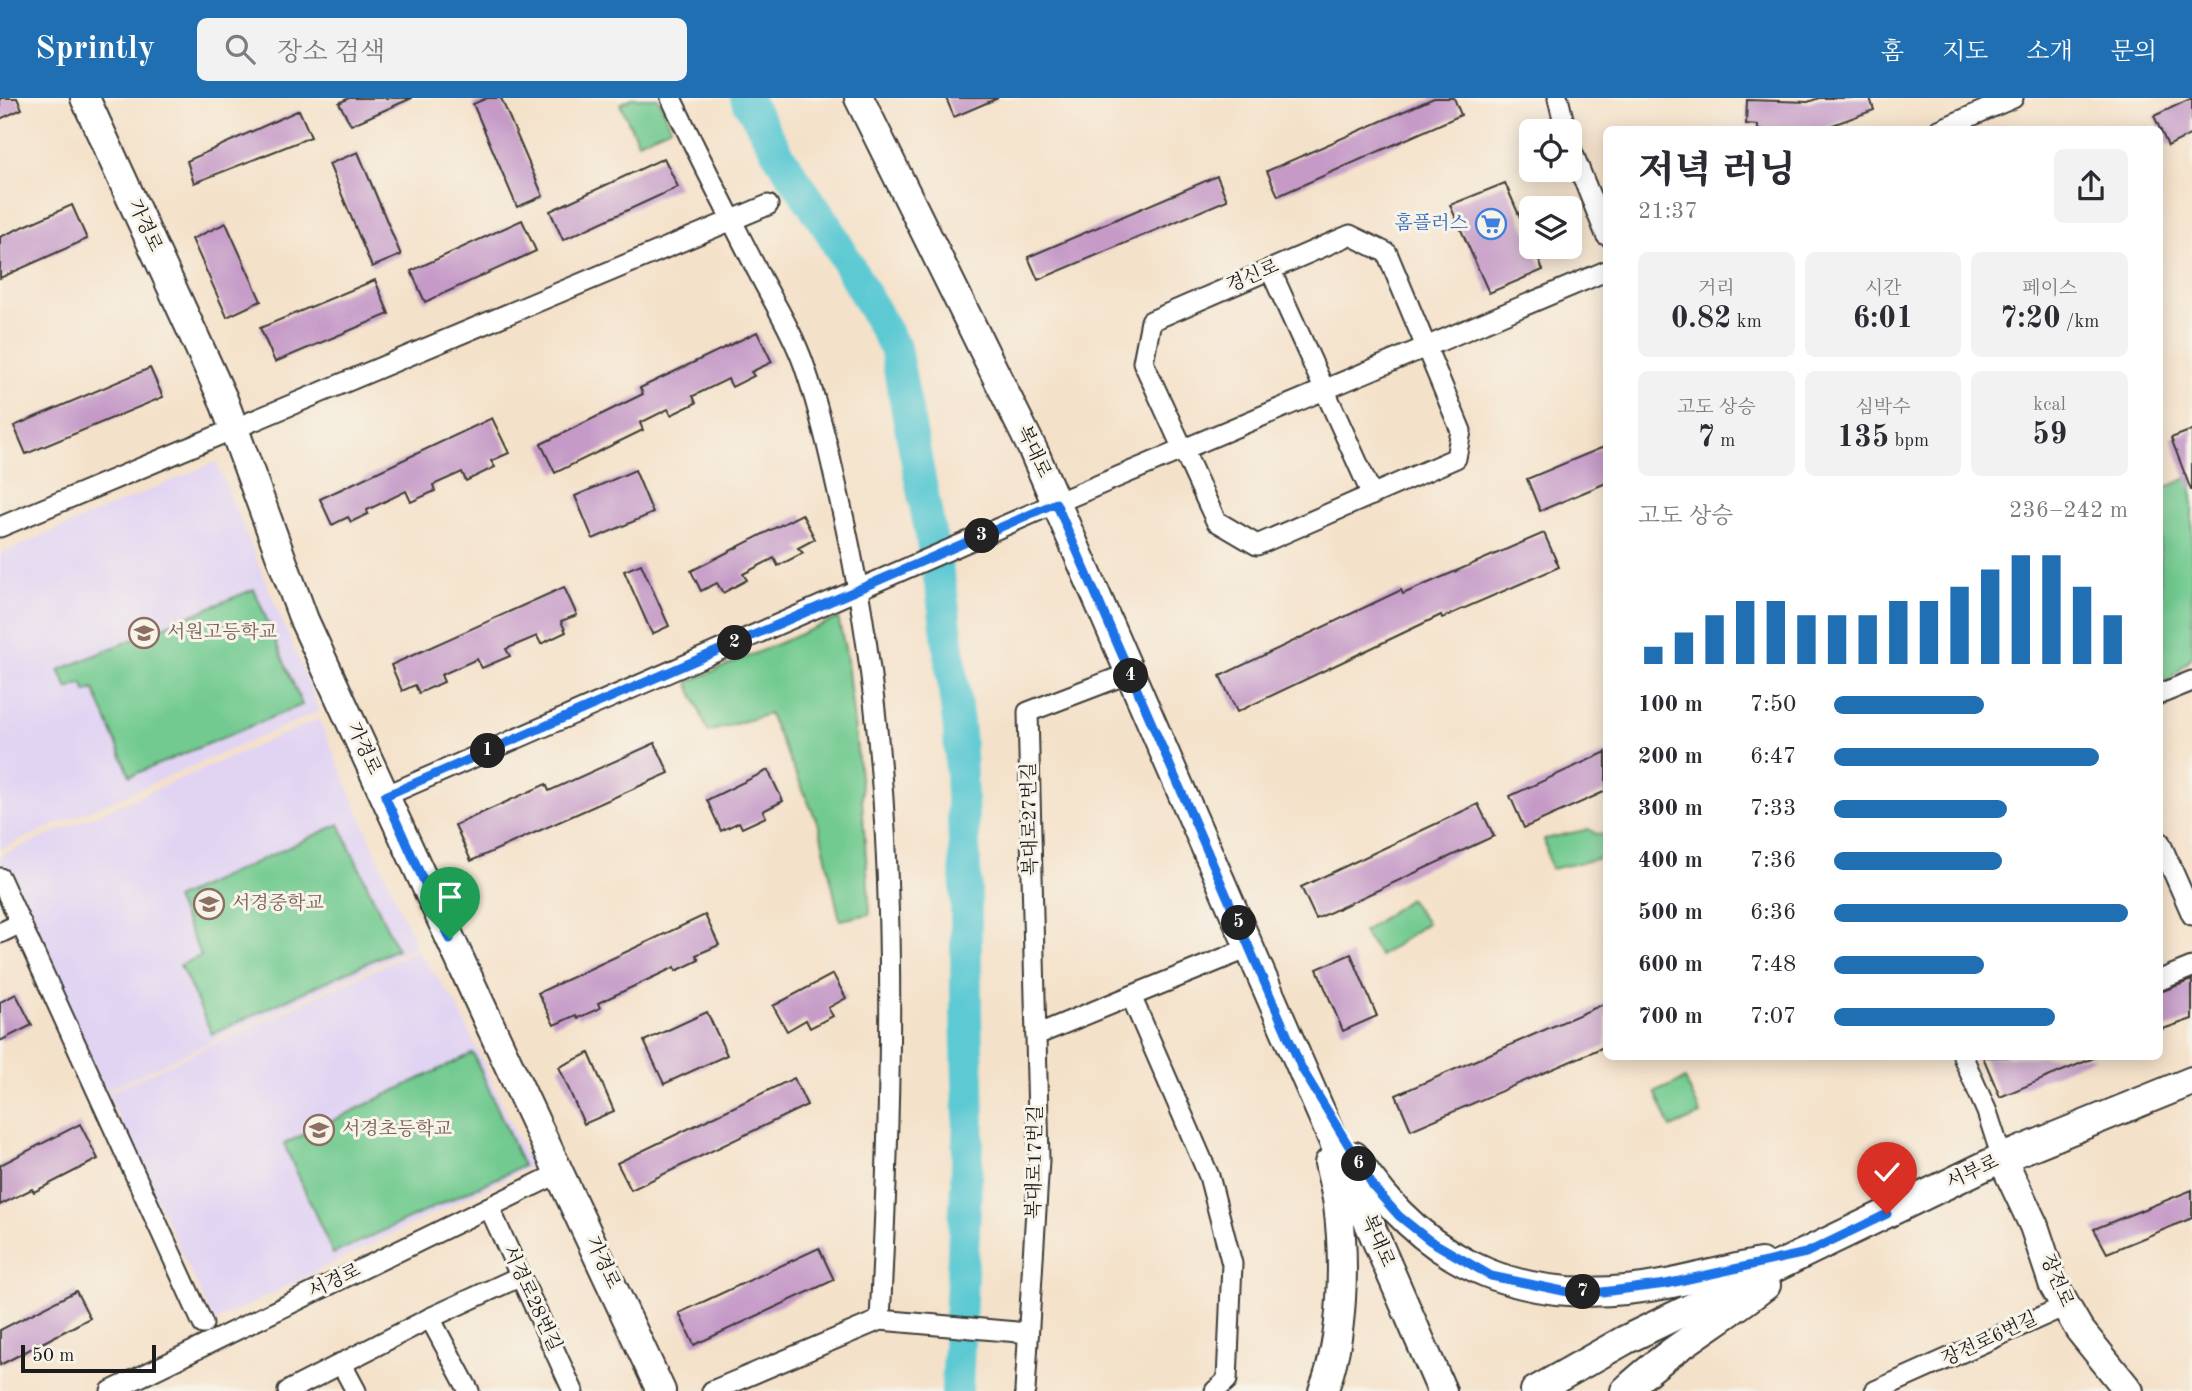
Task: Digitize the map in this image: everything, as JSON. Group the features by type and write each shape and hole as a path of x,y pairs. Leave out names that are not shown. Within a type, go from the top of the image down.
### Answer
{"street":[{"name":"가경로","path":"85,98 223,399 304,620 661,1391"},
{"path":"670,98 803,360 824,426 859,589 881,769 888,886 890,978 887,1176 880,1320"},
{"name":"복대로","path":"859,98 1033,450 1442,1391"},
{"path":"1558,98 1563,119"},
{"path":"1948,126 2013,98"},
{"path":"1582,176 1603,228"},
{"path":"0,527 768,205"},
{"name":"경신로","path":"1350,235 1387,253 1461,431 1456,458 1257,545 1216,521 1143,362 1151,321 1270,269 1350,235"},
{"path":"1270,269 1372,495"},
{"path":"385,796 1056,503 1603,272"},
{"name":"복대로27번길","path":"1036,1035 1028,712 1130,673"},
{"path":"2163,693 2192,681"},
{"path":"2163,849 2192,915"},
{"path":"0,878 203,1324"},
{"path":"0,933 20,923"},
{"path":"1036,1035 1249,947"},
{"path":"2163,979 2192,967"},
{"path":"1131,996 1209,1176 1232,1264 1227,1380 1215,1391"},
{"name":"복대로17번길","path":"1025,1391 1039,1160 1036,1035"},
{"path":"1964,1060 1987,1112 2002,1158"},
{"path":"1302,1069 1375,1189 1399,1216 1429,1240 1491,1276 1568,1292 1602,1292 1666,1284 1806,1253"},
{"path":"1302,1069 1338,1204 1341,1263 1339,1305 1334,1349 1323,1391"},
{"name":"서부로","path":"1535,1391 1625,1340 2002,1158 2192,1081"},
{"name":"장전로","path":"2002,1158 2034,1226 2054,1286 2079,1329 2129,1391"},
{"name":"서경로","path":"111,1391 559,1173"},
{"name":"서경로28번길","path":"489,1208 573,1391"},
{"path":"1625,1391 1658,1361 1728,1315 1806,1253"},
{"path":"289,1391 430,1318 521,1276"},
{"name":"장전로6번길","path":"1875,1391 2065,1306"},
{"path":"430,1318 469,1391"},
{"path":"712,1391 880,1320 1028,1333"},
{"path":"341,1363 356,1391"}],"shaded area":[{"name":"서원고등학교","path":"216,462 320,711 0,849 0,554"},
{"name":"서경중학교","path":"319,719 416,946 105,1091 0,863 0,856"},
{"name":"서경초등학교","path":"417,950 457,1005 530,1166 214,1322 107,1093"}],"green space":[{"path":"632,98 658,98 671,127 638,142 620,104"},
{"path":"2192,476 2192,657 2166,684 2163,677 2163,489"},
{"path":"254,589 302,705 130,776 94,689 86,692 82,683 68,689 59,670"},
{"path":"838,618 846,653 861,785 870,914 840,920 819,826 769,714 708,732 688,682"},
{"path":"339,824 397,949 212,1034 180,965 201,956 175,899"},
{"path":"1589,829 1603,835 1603,858 1551,869 1544,839"},
{"path":"1409,899 1427,923 1380,956 1363,932"},
{"path":"473,1053 523,1166 333,1254 284,1144"},
{"path":"1685,1079 1701,1115 1671,1128 1655,1092"}],"building":[{"path":"0,98 17,98 22,109 0,119"},
{"path":"349,98 412,98 351,125 339,103"},
{"path":"487,98 501,98 543,196 517,207 473,104"},
{"path":"946,98 998,98 954,117"},
{"path":"1434,98 1454,98 1461,115 1278,196 1267,171"},
{"path":"1819,98 1870,98 1874,110 1830,126 1746,124 1747,100 1808,102"},
{"path":"2192,98 2192,134 2168,146 2163,135 2163,126 2159,126 2154,116"},
{"path":"299,110 311,137 194,183 187,161"},
{"path":"358,152 401,255 372,267 329,164"},
{"path":"664,158 678,187 563,240 550,211"},
{"path":"1217,176 1227,200 1038,280 1028,257"},
{"name":"홈플러스","path":"1505,183 1519,215 1519,259 1538,259 1543,270 1489,293 1450,205"},
{"path":"72,205 87,239 0,278 0,237"},
{"path":"522,220 536,251 425,302 411,271"},
{"path":"226,223 261,301 227,317 192,239"},
{"path":"375,280 389,314 275,362 260,328"},
{"path":"757,332 772,362 751,372 754,376 732,387 728,379 693,396 696,403 671,415 668,409 640,423 643,430 555,473 541,444 643,394 640,388"},
{"path":"150,368 163,397 26,454 14,426"},
{"path":"492,418 509,453 491,461 495,467 466,481 462,472 433,485 435,491 411,502 406,491 367,510 368,514 351,522 348,517 332,525 320,499"},
{"path":"2192,430 2192,490 2191,490 2171,438"},
{"path":"1603,447 1603,484 1540,511 1527,479"},
{"path":"635,470 653,513 593,539 575,496"},
{"path":"802,514 815,539 798,548 803,553 778,566 774,558 743,574 747,580 723,593 717,583 701,591 691,571"},
{"path":"1544,533 1559,567 1442,618 1441,615 1237,712 1220,676 1401,590 1403,594"},
{"path":"641,564 669,626 652,634 624,571"},
{"path":"564,587 577,615 561,621 566,632 541,644 537,636 506,649 510,656 482,668 477,659 441,675 444,682 419,693 415,685 402,691 391,665"},
{"path":"655,743 669,773 471,861 455,825 546,784 549,791"},
{"path":"1603,753 1603,792 1524,828 1510,796"},
{"path":"768,770 783,801 763,811 766,817 742,828 739,822 721,831 707,800"},
{"path":"1478,804 1494,836 1316,919 1301,887"},
{"path":"705,915 719,945 696,955 699,960 676,971 675,967 598,1003 600,1008 578,1018 576,1015 554,1025 538,993"},
{"path":"1351,954 1377,1016 1343,1031 1317,969"},
{"path":"833,974 846,998 828,1008 833,1016 810,1028 806,1020 787,1031 773,1006"},
{"path":"2192,980 2192,1019 2163,1029 2163,991"},
{"path":"16,994 32,1025 0,1041 0,1002"},
{"path":"1603,1004 1603,1047 1411,1130 1396,1095"},
{"path":"707,1012 727,1055 664,1084 644,1041"},
{"path":"589,1053 614,1111 584,1124 559,1067"},
{"path":"1984,1060 2089,1060 2000,1097"},
{"path":"794,1078 807,1105 631,1190 617,1163"},
{"path":"80,1124 98,1159 34,1192 32,1189 0,1205 0,1165"},
{"path":"2192,1190 2192,1218 2107,1253 2094,1229"},
{"path":"819,1248 834,1280 694,1345 679,1313"},
{"path":"76,1291 90,1318 0,1365 0,1330"}],"waterway":[{"path":"746,98 780,157 828,228 895,348 942,594 959,731 966,889 969,1117 957,1391"}],"place":[{"name":"홈플러스","path":"1491,224"},
{"name":"서원고등학교","path":"144,633"},
{"name":"서경중학교","path":"209,904"},
{"name":"서경초등학교","path":"319,1130"}],"route":[{"path":"450,939 385,796 1056,503 1302,1069 1375,1189 1399,1216 1429,1240 1491,1276 1568,1292 1602,1292 1666,1284 1806,1253 1887,1214"}]}
